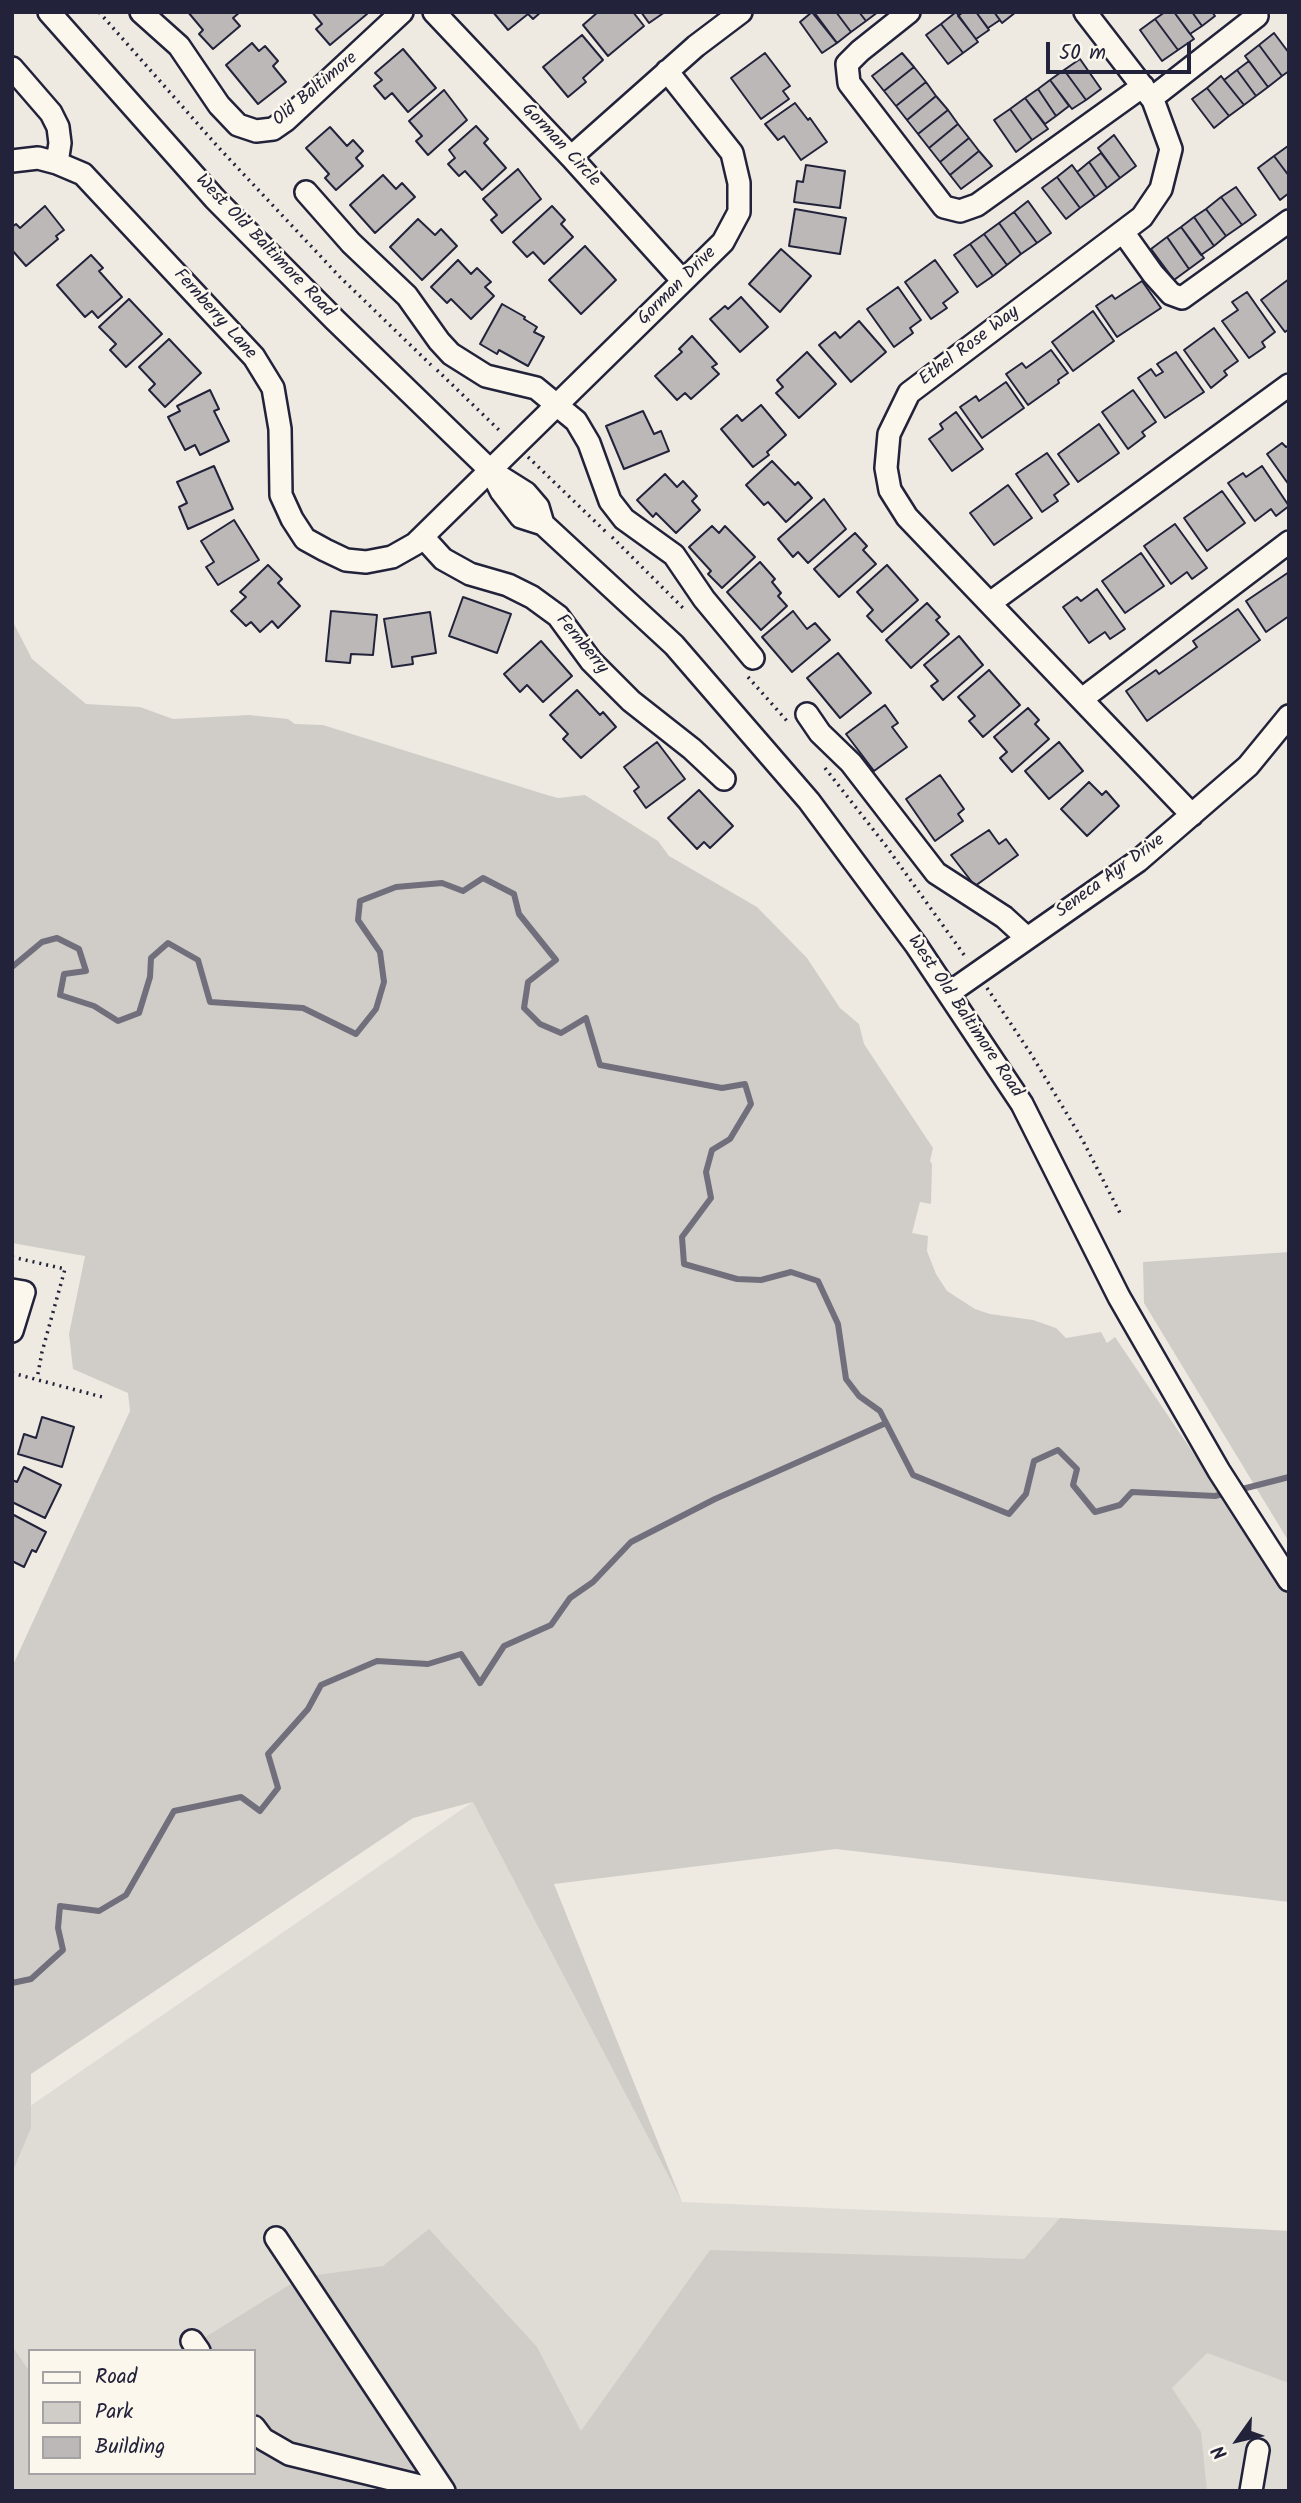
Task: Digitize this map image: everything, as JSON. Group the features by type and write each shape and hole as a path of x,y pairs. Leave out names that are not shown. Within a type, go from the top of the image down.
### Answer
{"street":[{"name":"West Old Baltimore Road","path":"49,12 224,209 491,471 501,491 521,517 544,524 674,645 808,801 949,993 1022,1104 1119,1297 1219,1471 1289,1580"},
{"name":"Old Baltimore","path":"141,12 179,46 219,105 238,125 256,131 273,129 286,120 402,12"},
{"name":"Gorman Circle","path":"434,12 684,281"},
{"path":"570,156 667,71 741,12"},
{"path":"909,12 860,51 848,64 849,83 944,207 960,211 977,205 1257,16"},
{"name":"Ethel Rose Way","path":"1085,12 1148,92 1171,149 1161,189 1142,217 909,393 889,434 886,468 890,489 907,517 1192,815"},
{"path":"12,68 55,120 60,142 57,163"},
{"name":"Gorman Drive","path":"491,471 723,242 739,212 739,183 732,153 667,71"},
{"name":"Fernberry Lane","path":"12,161 38,158 83,174 254,357 273,388 280,429 281,495 305,539 346,560 366,562 392,557 415,544 491,471"},
{"path":"306,192 351,243 413,302 451,354 486,376 536,388 576,421 589,443 610,501 624,519 674,555 704,598 753,658"},
{"path":"1122,232 1171,294 1182,298 1289,220"},
{"path":"990,603 1289,385"},
{"name":"Fernberry","path":"422,537 443,559 470,574 508,585 532,597 558,616 591,661 631,701 692,749 724,779"},
{"path":"1082,699 1289,542"},
{"path":"807,714 820,733 851,763 936,873 1004,917 1027,938"},
{"name":"Seneca Ayr Drive","path":"949,993 1138,861 1248,766 1289,716"},
{"path":"12,1331 18,1291"},
{"path":"276,2238 442,2491"},
{"path":"256,2430 263,2439 289,2454 442,2491"},
{"path":"1251,2491 1258,2450"}],"path":[{"path":"12,1257 65,1269 37,1379"},
{"path":"12,1373 106,1398"}],"shaded area":[{"path":"474,1801 682,2202 1289,2231 1289,2491 12,2491 12,2130 20,2113"}],"green space":[{"path":"12,620 32,659 86,704 140,707 173,719 249,715 288,719 295,724 323,725 558,798 585,795 658,841 669,856 757,907 807,958 840,1008 859,1024 864,1044 933,1148 930,1161 931,1204 920,1202 912,1233 928,1236 927,1251 936,1274 947,1291 975,1309 990,1314 1033,1320 1056,1328 1066,1338 1101,1332 1107,1343 1115,1337 1289,1595 1289,1902 836,1849 554,1884 682,2202 473,1802 413,1818 31,2074 31,2128 12,2173 12,1667 130,1411 128,1393 73,1369 69,1334 85,1256 12,1243"},
{"path":"1289,1252 1289,1542 1144,1303 1143,1262"},
{"path":"1060,2218 1289,2231 1289,2383 1207,2353 1172,2388 1201,2432 1207,2491 12,2491 12,2346 28,2369 28,2475 256,2475 256,2349 186,2349 302,2277 383,2266 429,2229 537,2347 581,2431 710,2250 1024,2259"}],"building":[{"path":"188,12 240,12 233,18 240,26 213,49 199,34 203,30"},
{"path":"312,12 367,14 330,45 316,29 322,24"},
{"path":"493,12 541,12 533,19 528,14 508,30"},
{"path":"598,12 633,12 644,26 608,56 583,25"},
{"path":"641,12 665,12 649,23"},
{"path":"812,12 837,43 822,53 800,22"},
{"path":"814,12 836,12 851,32 837,43"},
{"path":"836,12 859,12 866,21 851,32"},
{"path":"859,12 878,12 866,21"},
{"path":"956,12 978,42 963,53 941,24"},
{"path":"963,12 976,12 989,30 976,39 958,16"},
{"path":"976,12 994,12 1000,20 988,28"},
{"path":"994,12 1016,12 1002,23"},
{"path":"1165,12 1174,12 1194,39 1178,50 1155,19"},
{"path":"1174,12 1192,12 1202,26 1190,34"},
{"path":"1192,12 1212,12 1215,16 1202,26"},
{"path":"1155,19 1178,50 1162,61 1140,30"},
{"path":"941,24 963,53 948,64 926,35"},
{"path":"1274,33 1289,53 1289,71 1282,76 1259,45"},
{"path":"582,35 603,60 583,78 586,82 568,97 543,67"},
{"path":"252,43 259,51 265,46 278,61 273,66 286,82 258,104 226,65"},
{"path":"1259,45 1282,76 1268,87 1245,56"},
{"path":"403,49 436,88 408,112 392,93 385,99 374,86 382,80 375,73"},
{"path":"765,53 790,86 783,91 789,99 761,119 731,78"},
{"path":"902,53 914,67 884,91 872,76"},
{"path":"1080,59 1101,89 1086,100 1064,70"},
{"path":"1249,61 1268,87 1256,96 1237,70"},
{"path":"914,67 926,82 896,106 884,91"},
{"path":"1064,70 1086,100 1072,109 1050,80"},
{"path":"1237,70 1256,96 1244,105 1224,80"},
{"path":"1221,76 1244,105 1229,116 1207,88"},
{"path":"1050,80 1069,106 1056,116 1038,89"},
{"path":"926,82 936,96 907,120 896,106"},
{"path":"1207,88 1229,116 1214,128 1192,99"},
{"path":"1038,89 1056,116 1045,124 1025,98"},
{"path":"444,90 467,120 428,155 416,141 422,136 409,121"},
{"path":"936,96 948,110 918,134 907,120"},
{"path":"1025,98 1048,129 1032,140 1010,109"},
{"path":"795,103 827,142 801,160 784,136 778,140 765,124"},
{"path":"1010,109 1032,140 1016,152 994,120"},
{"path":"948,110 958,124 929,148 918,134"},
{"path":"958,124 969,138 940,162 929,148"},
{"path":"476,126 488,139 484,143 506,168 482,190 465,171 459,176 448,164 455,158 449,150"},
{"path":"330,127 347,146 353,140 363,151 356,158 363,166 336,190 325,178 329,174 306,148"},
{"path":"1114,135 1136,166 1120,178 1098,148"},
{"path":"969,138 979,151 950,175 940,162"},
{"path":"1289,147 1289,176 1274,156"},
{"path":"979,151 992,166 961,189 950,175"},
{"path":"1101,153 1120,178 1107,188 1089,162"},
{"path":"1274,156 1289,176 1289,193 1280,200 1258,168"},
{"path":"1089,162 1107,188 1095,197 1077,172"},
{"path":"806,165 845,171 840,208 794,202 797,181 803,182"},
{"path":"1072,165 1095,197 1080,208 1057,177"},
{"path":"518,169 541,199 502,233 491,220 497,215 483,199"},
{"path":"383,175 396,189 402,183 415,197 375,233 350,205"},
{"path":"1057,177 1080,208 1066,219 1042,188"},
{"path":"1236,187 1256,215 1242,225 1221,197"},
{"path":"1221,197 1242,225 1226,236 1206,209"},
{"path":"1028,201 1051,233 1037,243 1014,212"},
{"path":"45,206 64,230 56,236 58,239 26,266 12,250 12,227 16,224 20,228"},
{"path":"552,206 565,220 561,224 573,237 544,264 533,252 527,257 513,242"},
{"path":"795,209 846,218 840,254 789,246"},
{"path":"1206,209 1226,236 1214,246 1194,217"},
{"path":"1014,212 1037,243 1021,254 999,223"},
{"path":"1194,217 1214,246 1201,255 1181,227"},
{"path":"418,219 435,235 441,229 457,246 422,280 390,247"},
{"path":"999,223 1021,254 1007,265 984,234"},
{"path":"1181,227 1204,258 1189,269 1167,237"},
{"path":"984,234 1007,265 993,276 970,244"},
{"path":"1167,237 1189,269 1174,280 1151,249"},
{"path":"970,244 993,276 977,287 954,255"},
{"path":"585,246 616,280 581,314 549,280"},
{"path":"781,249 811,276 780,312 749,284"},
{"path":"91,255 103,268 99,271 122,297 98,318 92,311 85,317 57,285"},
{"path":"458,260 471,274 477,268 491,282 485,287 494,296 471,319 451,299 447,303 431,287"},
{"path":"935,260 958,292 943,303 947,308 931,319 905,282"},
{"path":"1289,279 1289,329 1285,332 1261,300"},
{"path":"1142,281 1161,308 1117,337 1096,306 1112,295 1115,299"},
{"path":"898,287 921,320 910,328 913,333 894,347 867,309"},
{"path":"1247,292 1275,332 1262,342 1265,347 1249,358 1222,321 1238,310 1232,302"},
{"path":"741,297 768,327 740,352 710,319 725,306 728,309"},
{"path":"129,299 162,334 126,367 110,350 116,344 99,327"},
{"path":"502,304 525,317 524,319 537,327 534,332 544,337 528,366 499,350 497,354 480,344"},
{"path":"1093,311 1114,341 1073,371 1052,342"},
{"path":"859,321 886,352 851,382 819,345 835,332 840,338"},
{"path":"1214,328 1238,361 1224,371 1227,375 1211,388 1184,350"},
{"path":"692,336 717,364 712,367 719,374 691,399 685,393 677,400 655,376 682,352 679,349"},
{"path":"169,339 201,373 165,407 149,390 155,384 139,367"},
{"path":"1051,350 1068,373 1058,380 1059,383 1028,405 1006,374 1022,363 1026,368"},
{"path":"807,352 836,384 799,418 776,393 783,387 777,380"},
{"path":"1176,352 1204,392 1165,418 1138,378 1151,369 1156,376 1163,372 1157,364"},
{"path":"1006,382 1024,408 982,438 960,407 976,396 979,401"},
{"path":"210,390 219,409 214,411 229,441 200,455 195,445 185,450 168,417 180,411 177,406"},
{"path":"1133,390 1156,422 1142,432 1145,436 1128,449 1102,412"},
{"path":"761,405 786,435 767,452 769,455 753,467 721,429 737,415 742,421"},
{"path":"643,411 654,434 661,431 669,451 624,469 606,426"},
{"path":"956,412 983,449 952,471 929,439 943,429 940,424"},
{"path":"1099,424 1119,453 1078,482 1058,454"},
{"path":"1282,443 1286,447 1289,445 1289,485 1267,454"},
{"path":"1047,453 1069,484 1054,495 1058,501 1042,512 1016,474"},
{"path":"772,461 795,485 798,482 812,498 786,522 768,502 764,505 746,485"},
{"path":"214,466 233,509 188,529 179,507 187,503 177,482"},
{"path":"1262,466 1289,506 1276,516 1271,509 1255,521 1228,483 1243,473 1246,477"},
{"path":"665,474 677,487 683,481 697,496 692,501 700,510 676,533 656,513 653,517 637,500"},
{"path":"1008,485 1032,518 994,545 970,513"},
{"path":"1222,491 1245,523 1207,551 1184,518"},
{"path":"824,499 846,529 808,563 798,552 793,557 778,539"},
{"path":"234,520 259,560 218,585 206,567 214,562 201,541"},
{"path":"1175,524 1207,568 1192,579 1187,572 1171,584 1144,546"},
{"path":"712,526 719,533 725,526 755,557 722,588 708,574 711,571 689,547"},
{"path":"855,533 867,546 863,550 876,564 839,597 814,569"},
{"path":"1141,553 1164,586 1125,613 1102,581"},
{"path":"760,562 775,579 772,582 781,593 778,596 787,606 761,630 727,592"},
{"path":"268,565 282,579 278,583 300,606 278,628 272,621 260,632 251,622 246,626 231,611 246,597 240,592"},
{"path":"887,565 918,600 882,632 867,616 873,610 857,592"},
{"path":"1289,572 1289,616 1266,632 1246,601"},
{"path":"1097,589 1125,629 1110,639 1105,632 1089,643 1063,607 1077,597 1081,601"},
{"path":"463,597 511,614 497,653 449,636"},
{"path":"927,603 940,617 936,620 949,634 911,668 886,640"},
{"path":"1238,609 1260,640 1147,721 1126,691 1156,670 1159,674 1197,647 1193,641"},
{"path":"331,611 377,615 373,655 351,654 350,663 326,661"},
{"path":"793,611 807,629 815,623 830,640 792,672 762,637"},
{"path":"430,612 436,653 412,657 413,664 392,667 384,619"},
{"path":"959,636 983,665 943,700 931,686 938,681 924,665"},
{"path":"541,641 572,676 543,702 527,685 520,692 504,674"},
{"path":"838,653 871,693 840,718 807,678"},
{"path":"989,670 1020,705 983,737 969,721 975,716 958,697"},
{"path":"577,690 600,715 603,712 616,727 581,758 563,739 568,734 550,715"},
{"path":"885,705 898,723 892,727 907,747 874,771 846,734"},
{"path":"1028,708 1039,720 1035,724 1049,739 1012,772 1000,758 1007,752 994,737"},
{"path":"657,742 685,779 646,808 634,791 639,787 624,767"},
{"path":"1059,742 1083,771 1049,799 1025,771"},
{"path":"940,775 964,809 958,814 963,821 935,841 906,799"},
{"path":"1089,782 1102,795 1106,791 1119,806 1087,836 1061,809"},
{"path":"699,790 733,826 710,848 704,842 697,849 668,818"},
{"path":"989,830 999,844 1006,839 1018,855 975,886 951,855"},
{"path":"42,1417 74,1427 62,1467 18,1454 24,1434 36,1438"},
{"path":"24,1467 61,1485 45,1518 12,1502 12,1480 17,1482"},
{"path":"12,1514 46,1532 36,1552 32,1550 24,1567 12,1561"}],"waterway":[{"path":"12,967 42,942 57,938 79,949 86,971 64,974 60,995 94,1006 118,1021 139,1013 150,977 151,958 168,943 198,960 210,1002 303,1008 356,1034 376,1009 384,982 380,952 358,920 360,901 396,887 442,883 463,891 483,878 514,894 519,914 556,960 528,982 524,1008 540,1024 561,1033 586,1018 600,1065 722,1088 745,1084 751,1104 730,1139 712,1150 706,1172 711,1198 682,1237 684,1264 737,1279 761,1280 791,1272 818,1281 838,1324 846,1379 859,1396 880,1411 913,1475 1009,1514 1026,1494 1034,1461 1058,1450 1077,1469 1073,1485 1095,1512 1120,1505 1132,1492 1215,1496 1289,1477"},
{"path":"12,1983 31,1979 63,1950 58,1928 60,1906 99,1911 126,1895 174,1811 241,1797 260,1811 278,1788 268,1754 308,1709 321,1685 377,1661 428,1664 461,1654 480,1683 504,1646 551,1625 570,1598 593,1582 631,1542 715,1499 886,1423"}]}
